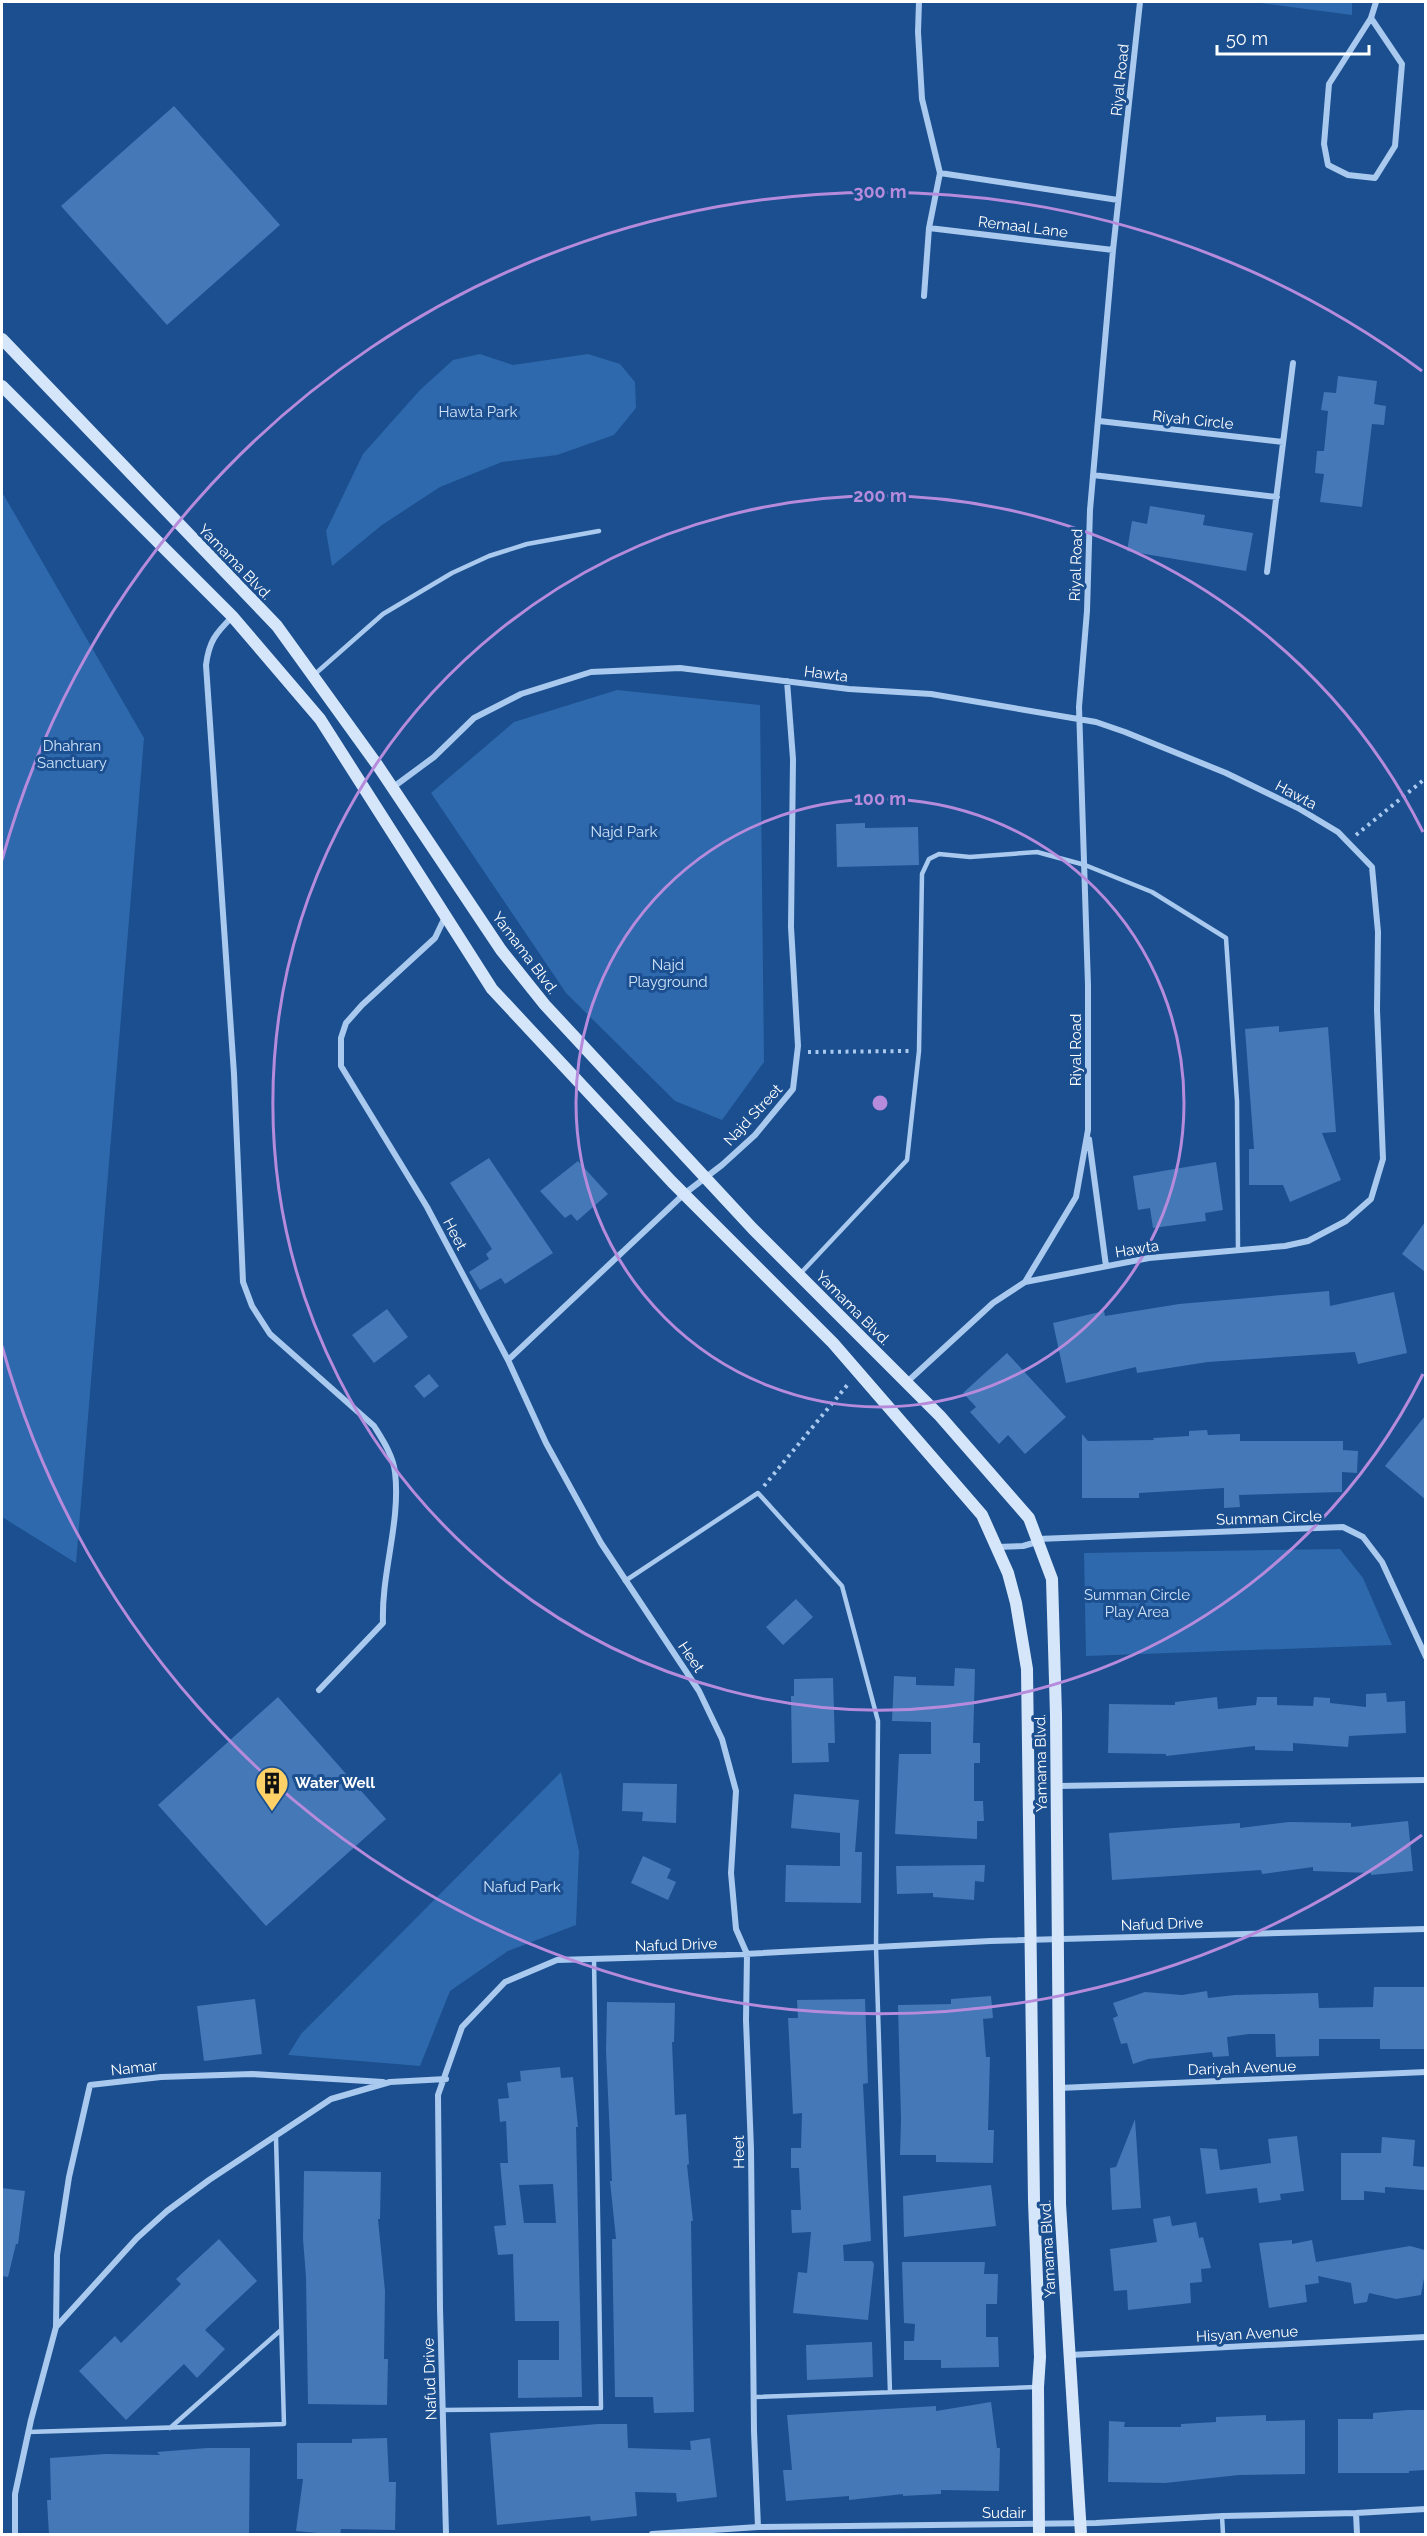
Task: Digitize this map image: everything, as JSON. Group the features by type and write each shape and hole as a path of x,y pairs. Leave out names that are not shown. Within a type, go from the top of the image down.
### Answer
{"main road":[{"name":"Yamama Blvd.","path":"2,339 277,626 392,788 501,950 545,1005 705,1178 940,1416 1029,1518 1052,1580 1057,1786 1060,2204 1080,2529"},
{"name":"Yamama Blvd.","path":"2,386 232,616 320,719 492,989 684,1194 833,1342 982,1515 997,1547 1016,1603 1027,1669 1034,2200 1040,2357 1038,2387 1039,2530"}],"street":[{"path":"919,2 918,32 922,99 940,173 929,228 924,296"},
{"name":"Riyal Road","path":"1106,1266 1088,1131 1088,985 1080,719 1093,475 1113,250 1140,2"},
{"path":"1371,18 1402,64 1395,146 1375,178 1348,175 1328,165 1324,144 1329,84 1371,18 1376,2"},
{"path":"940,173 1118,200"},
{"name":"Remaal Lane","path":"929,228 1113,250"},
{"path":"1267,572 1293,363"},
{"name":"Riyah Circle","path":"1099,421 1283,442"},
{"path":"1093,475 1277,497"},
{"path":"232,616 208,646 206,665 234,1074 243,1282 252,1306 270,1334 374,1426 386,1445 394,1470 390,1545 382,1602 383,1623 319,1690"},
{"name":"Hawta","path":"392,788 434,757 474,718 521,694 591,672 680,668 849,689 931,694 1080,719 1125,732 1226,773 1298,808 1338,832 1371,867 1378,932 1377,1010 1383,1160 1371,1199 1346,1221 1308,1241 1285,1246 1149,1258 1025,1282 993,1303 907,1382"},
{"name":"Najd Street","path":"508,1360 684,1194 755,1135 793,1089 795,1052 798,1046 791,927 793,759 787,681"},
{"name":"Heet","path":"446,916 435,938 362,1005 346,1023 341,1038 341,1066 427,1206 508,1360 546,1443 625,1581 699,1691 722,1739 736,1791 731,1873 736,1929 747,1954 746,2020 751,2149 758,2527"},
{"name":"Riyal Road","path":"1025,1282 1077,1197 1088,1131"},
{"name":"Summan Circle","path":"997,1547 1023,1546 1038,1541 1343,1527 1363,1538 1382,1562 1425,1658"},
{"path":"1057,1786 1425,1780"},
{"name":"Nafud Drive","path":"446,2535 438,2096 462,2027 505,1982 557,1960 747,1954 1030,1940 1425,1929"},
{"name":"Dariyah Avenue","path":"1059,2088 1425,2072"},
{"name":"Namar","path":"15,2535 15,2494 28,2432 56,2327 57,2255 69,2177 90,2085 161,2077 252,2074 390,2082 445,2079"},
{"name":"Namar","path":"56,2327 137,2238 167,2211 209,2180 276,2138 331,2099 390,2082"},
{"name":"Hisyan Avenue","path":"1070,2355 1425,2337"},
{"name":"Sudair","path":"652,2535 758,2527 1080,2529 1222,2516 1425,2509"},
{"path":"1356,2513 1357,2535"}],"lane":[{"path":"313,675 383,614 452,573 489,556 527,544 599,531"},
{"path":"799,1275 907,1160 919,1051 922,874 929,859 939,854 970,857 1037,852 1085,865 1152,892 1226,938 1237,1101 1238,1250"},
{"path":"625,1581 758,1493 842,1586 878,1721 876,1947 890,2392"},
{"path":"443,2410 601,2408 594,1959"},
{"path":"28,2432 284,2424 276,2138"},
{"path":"170,2428 281,2330"},
{"path":"754,2397 1038,2387"},
{"path":"1222,2516 1222,2535"}],"path":[{"path":"1347,842 1425,778"},
{"path":"795,1052 919,1051"},
{"path":"758,1493 858,1372"}],"green space":[{"path":"1253,2 1352,2 1352,15"},
{"name":"Hawta Park","path":"480,354 513,365 588,354 620,364 635,382 636,408 614,435 557,455 502,462 440,487 382,525 332,566 326,531 363,454 420,390 453,360"},
{"name":"Dhahran Sanctuary","path":"2,492 144,738 76,1563 2,1517"},
{"name":"Najd Park","path":"617,690 760,705 764,1062 722,1120 675,1101 566,993 431,793 514,722"},
{"name":"Summan Circle Play Area","path":"1340,1549 1363,1578 1392,1645 1086,1656 1084,1553"},
{"name":"Nafud Park","path":"561,1772 579,1851 576,1925 508,1951 450,1991 420,2066 288,2055 301,2034"}],"building":[{"path":"174,106 280,225 167,325 61,206"},
{"path":"1338,376 1377,381 1374,404 1386,406 1384,425 1372,424 1362,507 1320,502 1324,474 1315,473 1317,451 1324,451 1328,411 1321,410 1324,392 1336,393"},
{"path":"1150,506 1205,515 1203,525 1253,533 1246,571 1127,551 1132,521 1147,524"},
{"path":"865,823 865,828 918,827 919,865 837,867 836,824"},
{"path":"1279,1026 1279,1032 1328,1027 1336,1132 1322,1133 1341,1180 1290,1202 1283,1185 1249,1185 1249,1149 1254,1149 1245,1029"},
{"path":"489,1158 553,1253 505,1284 501,1278 480,1290 469,1272 489,1259 486,1254 492,1249 450,1183"},
{"path":"578,1161 608,1194 577,1221 571,1214 565,1218 540,1191"},
{"path":"1216,1162 1223,1210 1205,1213 1206,1221 1153,1228 1150,1208 1138,1210 1133,1176"},
{"path":"1425,1222 1425,1272 1402,1254"},
{"path":"1329,1291 1330,1306 1394,1292 1407,1353 1358,1364 1355,1352 1208,1362 1137,1373 1136,1367 1066,1383 1053,1323 1104,1311 1105,1316 1179,1304"},
{"path":"387,1309 408,1337 374,1363 352,1335"},
{"path":"1007,1353 1066,1417 1025,1454 1008,1435 999,1444 970,1412 976,1407 963,1393"},
{"path":"429,1374 439,1386 424,1398 414,1386"},
{"path":"1425,1416 1425,1499 1385,1466"},
{"path":"1207,1430 1208,1435 1240,1434 1240,1441 1343,1441 1343,1450 1358,1451 1357,1473 1342,1472 1342,1492 1239,1495 1240,1507 1224,1508 1224,1488 1139,1493 1139,1498 1082,1498 1082,1434 1088,1441 1154,1440 1153,1438 1189,1436 1189,1431"},
{"path":"796,1599 813,1617 783,1645 766,1627"},
{"path":"955,1668 975,1669 973,1743 980,1743 980,1763 974,1763 974,1801 983,1801 984,1821 977,1821 977,1839 895,1834 899,1754 931,1754 931,1722 892,1721 894,1676 916,1677 916,1685 954,1686"},
{"path":"833,1678 835,1743 828,1743 829,1762 792,1763 791,1696 794,1696 794,1679"},
{"path":"1386,1693 1387,1702 1405,1701 1406,1733 1349,1736 1348,1747 1293,1743 1293,1751 1255,1750 1255,1746 1166,1756 1166,1754 1108,1753 1109,1704 1175,1705 1175,1702 1217,1697 1218,1709 1256,1705 1257,1697 1277,1697 1277,1705 1313,1706 1314,1697 1330,1698 1330,1703 1366,1707 1366,1694"},
{"name":"Water Well","path":"278,1697 386,1819 266,1926 158,1805"},
{"path":"623,1783 677,1784 676,1823 642,1821 643,1812 622,1811"},
{"path":"794,1794 859,1800 855,1852 862,1852 861,1903 785,1902 786,1865 840,1866 840,1833 791,1828"},
{"path":"1408,1821 1413,1871 1371,1875 1371,1873 1313,1871 1313,1867 1262,1874 1261,1870 1112,1880 1109,1833 1240,1823 1240,1828 1289,1822 1351,1823 1351,1827"},
{"path":"643,1856 671,1869 667,1878 676,1882 668,1900 631,1883"},
{"path":"985,1865 984,1882 975,1881 974,1900 933,1897 933,1893 897,1894 896,1866"},
{"path":"1374,1987 1425,1987 1425,2049 1380,2049 1380,2039 1319,2039 1319,2056 1276,2057 1275,2034 1249,2034 1227,2037 1229,2056 1213,2057 1212,2052 1148,2059 1133,2064 1127,2043 1121,2044 1113,2018 1118,2016 1113,2003 1145,1992 1182,1995 1207,1991 1208,1998 1318,1993 1319,2008 1373,2007"},
{"path":"991,1996 993,2018 983,2019 986,2057 990,2057 988,2130 994,2130 993,2163 936,2162 936,2155 900,2155 898,2005 951,2004 951,1999"},
{"path":"255,1999 262,2054 204,2061 197,2006"},
{"path":"865,1999 868,2083 863,2084 871,2241 843,2245 844,2261 872,2261 874,2264 868,2320 793,2313 798,2272 807,2273 811,2232 792,2233 791,2210 801,2210 799,2168 791,2168 791,2148 801,2148 802,2113 793,2114 788,2018 798,2018 797,2000"},
{"path":"607,2002 675,2003 674,2042 672,2042 675,2115 686,2114 689,2164 687,2165 693,2221 691,2221 694,2412 654,2413 653,2397 615,2397 612,2239 616,2239 610,2181 612,2181 606,2051"},
{"path":"560,2067 561,2078 573,2077 578,2127 576,2127 582,2397 518,2398 518,2360 559,2360 559,2321 515,2321 513,2254 498,2255 494,2226 506,2225 500,2163 508,2163 506,2121 500,2122 498,2099 509,2098 507,2083 521,2081 520,2071","holes":["553,2184 556,2223 524,2223 519,2185"]},
{"path":"1135,2119 1141,2208 1112,2210 1110,2168 1116,2167"},
{"path":"1297,2136 1304,2191 1280,2194 1281,2200 1259,2203 1257,2188 1206,2194 1200,2148 1217,2149 1220,2170 1271,2163 1268,2139"},
{"path":"1382,2137 1415,2140 1413,2166 1425,2167 1424,2190 1385,2187 1385,2193 1364,2191 1364,2200 1341,2200 1341,2153 1381,2153"},
{"path":"304,2171 381,2172 380,2219 378,2219 385,2291 384,2359 388,2359 387,2405 308,2404 306,2277 303,2239"},
{"path":"991,2185 996,2226 904,2237 903,2196"},
{"path":"2,2188 25,2191 18,2244 16,2244 8,2277 2,2276"},
{"path":"1170,2216 1172,2226 1196,2222 1199,2238 1203,2237 1211,2268 1201,2269 1202,2282 1190,2283 1191,2303 1128,2310 1127,2290 1114,2291 1110,2249 1157,2242 1153,2219"},
{"path":"219,2239 257,2281 205,2330 225,2349 197,2378 184,2364 126,2420 79,2371 115,2336 121,2343 181,2284 176,2279"},
{"path":"1292,2240 1292,2244 1312,2240 1316,2262 1410,2246 1425,2250 1425,2273 1421,2295 1396,2299 1369,2293 1367,2302 1354,2304 1351,2283 1318,2276 1319,2283 1305,2285 1307,2302 1269,2308 1259,2243"},
{"path":"902,2262 985,2262 984,2274 998,2274 997,2304 986,2304 986,2337 998,2337 999,2367 941,2368 941,2360 904,2360 904,2341 914,2341 915,2324 904,2323"},
{"path":"872,2342 873,2377 807,2380 806,2345"},
{"path":"991,2402 997,2448 1000,2448 999,2491 941,2490 941,2494 903,2496 903,2494 849,2500 849,2496 786,2501 783,2470 792,2470 787,2415 936,2406 936,2411"},
{"path":"1425,2410 1425,2470 1409,2471 1409,2473 1338,2473 1338,2419 1373,2419 1373,2413"},
{"path":"1266,2415 1266,2421 1305,2420 1305,2474 1239,2475 1165,2483 1108,2482 1109,2421 1125,2422 1124,2427 1181,2427 1181,2424 1216,2422 1216,2417"},
{"path":"598,2424 627,2424 628,2448 691,2450 690,2441 710,2438 717,2497 677,2502 676,2493 635,2492 637,2516 591,2521 590,2516 497,2525 490,2433"},
{"path":"387,2438 389,2482 396,2482 395,2530 341,2529 340,2535 296,2531 303,2479 297,2479 297,2443 352,2443 352,2439"},
{"path":"207,2448 250,2448 249,2535 49,2535 47,2500 51,2500 50,2458 105,2454 160,2455 157,2452"}],"place":[{"name":"Water Well","path":"272,1812"}],"park label":[{"name":"Najd Playground","path":"668,974"}]}
